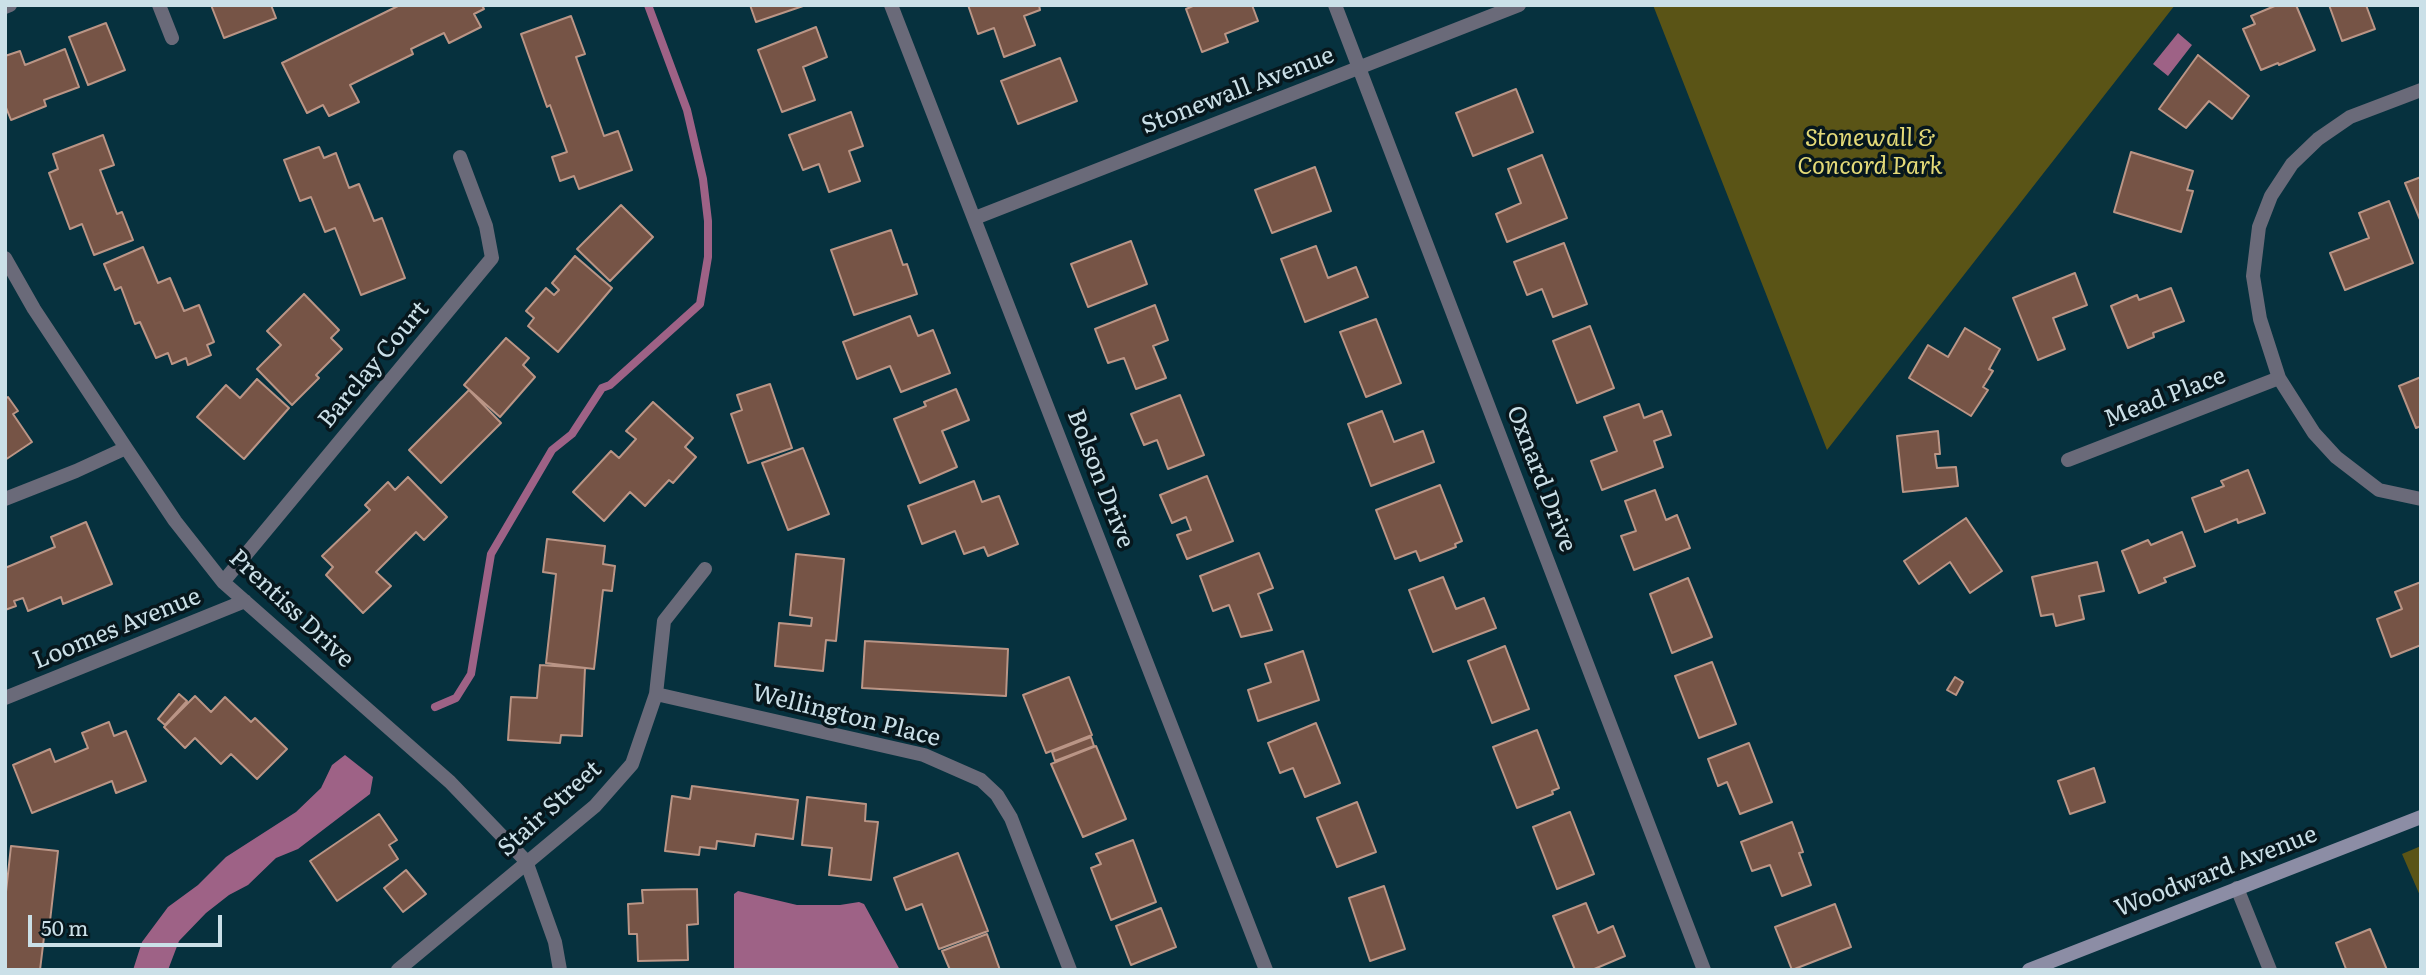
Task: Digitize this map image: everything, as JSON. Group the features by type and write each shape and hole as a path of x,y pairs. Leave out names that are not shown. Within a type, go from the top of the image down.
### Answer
{"main road":[{"name":"Woodward Avenue","path":"2029,970 2421,817"}],"street":[{"path":"159,5 172,38"},
{"name":"Bolson Drive","path":"891,5 1266,970"},
{"name":"Oxnard Drive","path":"1335,5 1704,970"},
{"name":"Stonewall Avenue","path":"975,218 1518,5"},
{"path":"2421,90 2350,117 2318,139 2292,164 2271,196 2259,227 2253,276 2260,319 2279,378 2314,433 2336,457 2379,490 2421,499"},
{"name":"Barclay Court","path":"223,582 492,258 486,226 460,157"},
{"name":"Prentiss Drive","path":"5,258 34,309 126,448 176,521 223,582 450,782 526,861 555,942 560,970"},
{"name":"Mead Place","path":"2068,460 2279,378"},
{"path":"5,499 126,448"},
{"name":"Stair Street","path":"398,970 595,806 632,764 656,694 664,621 705,569"},
{"name":"Loomes Avenue","path":"5,698 245,601"},
{"name":"Wellington Place","path":"656,694 924,755 981,780 997,795 1011,818 1070,970"},
{"path":"2237,888 2270,970"}],"green space":[{"name":"Stonewall & Concord Park","path":"1653,5 2175,5 1827,450"},
{"path":"2421,846 2421,898 2402,854"}],"shaded area":[{"path":"2178,33 2192,45 2168,76 2153,64"},
{"path":"345,755 373,777 370,794 298,849 276,858 248,885 229,895 206,913 179,941 168,970 133,970 142,942 168,907 198,885 226,857 296,812 321,788 332,765"},
{"path":"738,891 797,905 864,904 900,970 734,970 734,894"}],"building":[{"path":"211,5 271,5 276,18 224,38"},
{"path":"400,5 482,5 484,9 474,14 481,27 449,43 444,33 411,49 413,54 350,85 359,102 329,116 323,105 307,113 282,63"},
{"path":"750,5 806,5 756,22"},
{"path":"968,5 1039,5 1040,10 1024,16 1035,45 1004,57 994,28 978,34"},
{"path":"1195,5 1252,5 1258,21 1225,34 1228,42 1202,52 1186,9"},
{"path":"2277,5 2296,5 2315,50 2261,70 2243,29 2255,24 2251,16"},
{"path":"2329,5 2366,5 2375,29 2342,41"},
{"path":"571,16 585,54 576,57 604,136 618,131 632,170 579,189 574,176 560,181 552,157 567,152 550,105 547,107 521,34"},
{"path":"106,23 125,70 88,85 69,37"},
{"path":"816,27 827,57 803,67 815,100 782,112 758,50"},
{"path":"65,49 79,87 44,100 46,106 11,120 5,105 5,56 20,51 25,65"},
{"path":"2198,55 2249,96 2232,119 2209,101 2186,128 2159,109"},
{"path":"1060,58 1077,101 1018,124 1001,81"},
{"path":"1516,89 1533,132 1473,156 1456,113"},
{"path":"851,112 863,146 849,151 860,181 829,192 819,164 803,170 789,135"},
{"path":"103,135 114,165 100,170 117,214 122,212 133,240 94,255 82,224 70,229 49,173 58,169 53,154"},
{"path":"319,147 324,158 336,153 349,188 359,184 374,221 382,218 405,278 361,295 335,228 325,232 311,197 300,201 284,160"},
{"path":"2131,152 2193,171 2187,190 2193,191 2181,232 2114,212"},
{"path":"1542,155 1567,218 1507,242 1496,214 1521,203 1508,169"},
{"path":"1315,167 1331,211 1272,233 1255,190"},
{"path":"2421,177 2421,222 2405,183"},
{"path":"2389,201 2413,263 2345,290 2330,253 2369,238 2359,213"},
{"path":"621,205 653,237 610,281 577,249"},
{"path":"891,230 917,294 854,315 831,250"},
{"path":"1131,241 1147,284 1088,307 1071,264"},
{"path":"1564,243 1587,304 1553,317 1542,289 1527,295 1514,262"},
{"path":"1316,246 1328,278 1356,267 1368,297 1305,322 1281,259"},
{"path":"143,247 158,283 170,278 184,311 199,305 214,342 207,345 211,355 188,365 186,358 172,364 168,353 156,358 140,322 135,324 121,287 115,290 104,264"},
{"path":"575,256 612,288 558,352 528,326 534,318 526,311 546,288 554,295 559,290 552,283"},
{"path":"2075,273 2087,305 2053,318 2065,349 2038,360 2013,298"},
{"path":"2171,288 2184,321 2153,333 2154,337 2128,348 2111,306 2137,295 2139,300"},
{"path":"304,294 339,330 331,338 342,349 316,375 319,378 292,405 257,369 281,345 267,331"},
{"path":"1155,305 1168,340 1153,346 1166,378 1136,389 1124,358 1108,363 1095,329"},
{"path":"910,316 918,336 933,330 950,373 901,392 890,366 857,379 843,342"},
{"path":"1376,319 1401,383 1366,397 1340,332"},
{"path":"1590,326 1614,388 1577,403 1553,341"},
{"path":"1965,328 2000,349 1989,369 1993,371 1983,387 1988,390 1971,416 1909,378 1928,345 1948,357"},
{"path":"506,338 529,358 523,365 535,377 500,417 464,385"},
{"path":"2421,377 2421,426 2416,428 2399,386"},
{"path":"257,379 289,408 244,459 197,417 226,385 240,398"},
{"path":"770,384 792,448 748,463 731,414 742,410 737,395"},
{"path":"956,389 969,420 942,431 957,467 920,483 894,419 926,406 924,402"},
{"path":"469,390 501,423 441,483 409,450"},
{"path":"1180,395 1204,455 1168,469 1157,440 1144,445 1131,414"},
{"path":"8,397 18,411 13,414 32,442 5,460 5,399"},
{"path":"653,402 693,438 685,447 696,457 673,483 669,480 645,506 630,492 604,521 573,492 611,451 619,458 636,439 626,431"},
{"path":"1639,404 1644,418 1662,411 1671,435 1654,441 1663,467 1602,490 1591,461 1617,451 1604,417"},
{"path":"1382,411 1394,442 1423,431 1434,462 1371,486 1348,424"},
{"path":"1938,431 1940,454 1935,454 1937,468 1956,467 1958,486 1903,492 1897,436"},
{"path":"803,448 829,514 788,530 762,463"},
{"path":"2248,470 2265,513 2238,523 2237,519 2205,532 2192,498 2224,486 2221,481"},
{"path":"1207,476 1233,541 1187,559 1177,535 1191,530 1186,517 1172,523 1160,495"},
{"path":"408,477 447,517 424,540 416,532 376,572 391,586 363,613 326,575 333,567 322,556 370,510 365,505 388,482 395,490"},
{"path":"974,481 982,502 999,496 1018,544 988,556 984,547 964,554 955,531 922,544 908,506"},
{"path":"1440,485 1462,541 1455,544 1456,547 1420,561 1416,551 1395,559 1376,510"},
{"path":"1655,490 1666,520 1677,515 1690,548 1634,570 1621,536 1636,531 1625,501"},
{"path":"1966,518 2002,571 1970,593 1950,562 1919,584 1904,561"},
{"path":"86,522 112,584 63,604 61,597 28,611 23,598 14,601 16,606 5,610 5,568 55,547 51,537"},
{"path":"2182,532 2195,566 2164,578 2166,582 2139,593 2122,551 2148,540 2151,545"},
{"path":"547,539 605,546 603,564 615,566 612,591 603,590 594,669 546,663 556,574 543,572"},
{"path":"1259,553 1273,588 1258,594 1272,630 1241,637 1229,605 1213,611 1200,576"},
{"path":"796,554 844,559 836,641 826,640 823,671 775,666 779,623 811,626 812,618 790,615"},
{"path":"2097,562 2104,591 2079,596 2084,619 2056,626 2053,614 2041,616 2032,577"},
{"path":"1443,577 1456,609 1484,598 1496,628 1433,652 1409,590"},
{"path":"1688,578 1712,637 1672,653 1650,594"},
{"path":"2421,582 2421,645 2391,657 2377,619 2402,609 2395,592"},
{"path":"865,641 1008,649 1006,696 862,688"},
{"path":"1505,646 1529,709 1492,723 1468,661"},
{"path":"1303,651 1319,700 1258,721 1248,690 1271,682 1265,664"},
{"path":"1712,662 1736,724 1699,738 1675,676"},
{"path":"540,665 585,668 582,736 561,735 560,743 508,740 511,697 537,698"},
{"path":"1069,677 1092,735 1046,753 1023,695"},
{"path":"1955,677 1963,682 1956,695 1947,690"},
{"path":"179,694 187,701 165,725 158,719"},
{"path":"195,696 211,712 225,697 251,722 255,718 287,749 257,779 231,754 221,764 195,738 185,748 164,727"},
{"path":"109,722 114,736 126,731 146,781 116,793 112,781 32,813 13,765 50,749 55,762 88,748 82,733"},
{"path":"1316,723 1340,783 1305,797 1293,768 1280,773 1268,743"},
{"path":"1537,730 1559,788 1552,791 1553,794 1517,808 1493,747"},
{"path":"1091,737 1094,746 1055,761 1052,752"},
{"path":"1749,743 1772,802 1740,814 1727,782 1718,786 1708,759"},
{"path":"1096,746 1126,819 1083,837 1051,764"},
{"path":"2094,768 2105,802 2070,814 2058,781"},
{"path":"692,786 798,800 793,839 756,834 754,846 717,841 716,849 700,847 699,855 665,851 672,796 690,799"},
{"path":"807,797 866,804 865,821 878,822 871,880 829,875 832,848 802,845"},
{"path":"1357,802 1376,852 1337,867 1317,818"},
{"path":"1570,812 1594,874 1557,889 1533,827"},
{"path":"379,814 397,840 389,845 398,859 337,901 310,861"},
{"path":"1792,822 1803,852 1799,853 1811,885 1782,896 1770,865 1752,871 1741,842"},
{"path":"1133,840 1156,902 1111,920 1091,868 1101,864 1096,854"},
{"path":"11,846 58,851 49,930 45,929 40,970 5,970 5,901"},
{"path":"958,853 988,931 939,949 922,904 906,910 894,878"},
{"path":"406,870 426,894 403,912 384,888"},
{"path":"1384,886 1405,949 1370,961 1349,898"},
{"path":"697,889 698,924 687,925 688,960 638,961 637,934 629,934 628,904 643,903 642,890"},
{"path":"1586,903 1598,933 1613,926 1625,956 1592,970 1575,970 1553,916"},
{"path":"1835,904 1851,947 1792,970 1775,927"},
{"path":"1161,908 1176,947 1131,965 1116,926"},
{"path":"2370,929 2387,970 2344,970 2346,969 2336,943"},
{"path":"987,934 1000,970 950,970 942,951"}],"waterway":[{"path":"435,707 456,698 471,674 491,554 552,450 572,434 602,388 610,385 700,304 708,257 708,221 703,179 687,110 648,5"}]}
